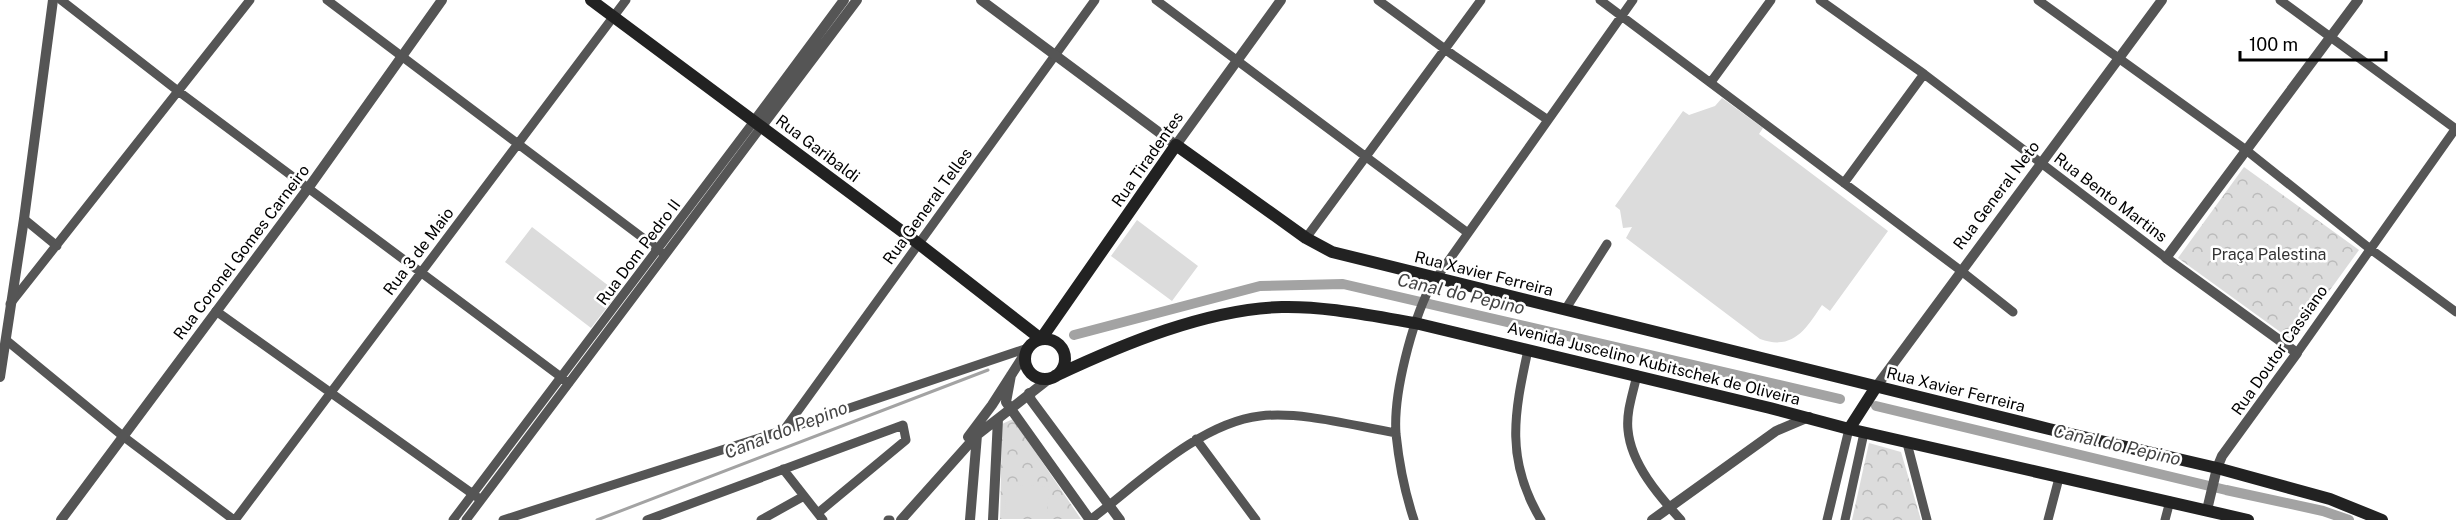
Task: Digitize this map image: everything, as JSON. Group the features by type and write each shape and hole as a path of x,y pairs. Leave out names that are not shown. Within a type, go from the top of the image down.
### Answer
{"main road":[{"name":"Rua Garibaldi","path":"591,0 758,123 1024,325 1032,345"},
{"name":"Rua Xavier Ferreira","path":"1176,145 1306,238 1332,252 1433,283 1564,310 2216,472"},
{"name":"Rua Tiradentes","path":"1032,345 1176,145"},
{"name":"Avenida Juscelino Kubitschek de Oliveira","path":"1052,377 1090,359 1179,327 1240,310 1284,307 1356,313 1415,322 1809,417 1864,433 2248,520"},
{"path":"1057,343 1063,351 1062,368 1052,377 1038,377 1032,374 1026,364 1032,345 1057,343"},
{"name":"Rua General Neto","path":"1849,429 1876,387"},
{"path":"1860,413 1864,433"},
{"path":"2216,472 2330,499 2382,520"}],"street":[{"path":"0,377 53,0"},
{"path":"61,0 178,91 565,380"},
{"path":"10,304 250,0"},
{"path":"327,0 662,252"},
{"name":"Rua Coronel Gomes Carneiro","path":"61,520 309,187 442,0"},
{"name":"Rua 3 de Maio","path":"234,520 333,392 626,0"},
{"name":"Rua Dom Pedro II","path":"780,94 844,0"},
{"name":"Rua Dom Pedro II","path":"466,520 482,500 517,445 758,123 857,0"},
{"name":"Rua Xavier Ferreira","path":"981,0 1176,145"},
{"name":"Rua General Telles","path":"784,430 1095,0"},
{"path":"1156,0 1468,233"},
{"name":"Rua Tiradentes","path":"1176,145 1281,0"},
{"path":"1378,0 1548,120"},
{"path":"1306,238 1481,0"},
{"path":"1600,0 2013,312"},
{"path":"1414,520 1406,495 1396,433 1399,394 1419,309 1433,283 1633,0"},
{"path":"1711,82 1771,0"},
{"name":"Rua Bento Martins","path":"1820,0 1924,74 2166,258 2297,353"},
{"path":"2038,0 2246,150 2369,248 2456,312"},
{"name":"Rua General Neto","path":"1876,387 1960,270 2162,0"},
{"path":"2280,0 2456,129"},
{"path":"2166,258 2358,0"},
{"path":"1844,183 1924,74"},
{"name":"Rua Doutor Cassiano","path":"2207,510 2222,456 2456,129"},
{"path":"24,219 57,246"},
{"path":"1564,310 1607,244"},
{"path":"216,311 482,500"},
{"path":"6,340 124,437 234,520"},
{"path":"503,520 784,430 1032,345"},
{"name":"Rua Tiradentes","path":"934,483 992,405 1032,345"},
{"path":"1528,350 1516,402 1515,437 1519,473 1541,520"},
{"path":"1011,375 1006,402 1090,520 1196,439 1235,422 1259,416 1308,418 1396,433"},
{"path":"1637,375 1628,411 1628,430 1632,448 1643,470 1669,507 1682,520"},
{"name":"Rua Tiradentes","path":"901,520 977,435 1052,377"},
{"path":"1029,393 1031,400 1120,520"},
{"path":"970,520 977,435 992,405"},
{"path":"1770,408 1778,413 1779,421 1776,430"},
{"path":"1652,520 1776,430 1809,417"},
{"path":"993,520 998,419"},
{"path":"650,520 783,469 903,425 906,440 820,517 783,469"},
{"path":"1827,520 1849,429"},
{"path":"1845,520 1864,433"},
{"path":"1196,439 1256,520"},
{"path":"1907,443 1927,520"},
{"name":"Rua Dom Pedro II","path":"453,520 517,445"},
{"path":"952,462 963,460 973,474"},
{"path":"2048,520 2059,478"},
{"path":"761,520 804,496"},
{"path":"2165,520 2170,501"}],"green space":[{"path":"1722,98 1763,128 1759,134 1888,231 1830,311 1822,305 1804,329 1790,340 1771,342 1760,339 1626,238 1632,227 1623,228 1620,210 1615,206 1683,111 1689,115 1715,106"},
{"name":"Praça Palestina","path":"2244,167 2359,250 2293,341 2178,258"},
{"path":"1137,220 1198,266 1172,301 1111,256"},
{"path":"532,227 618,293 591,328 505,262"},
{"path":"1013,419 1081,519 1000,519 1002,424"},
{"path":"1869,443 1901,452 1921,520 1852,520"},
{"path":"1007,484 1049,487 1047,513 1005,513"}],"waterway":[{"name":"Canal do Pepino","path":"1074,335 1260,286 1343,284 1840,399"},
{"name":"Canal do Pepino","path":"597,520 988,370"},
{"name":"Canal do Pepino","path":"1876,406 2323,511 2349,520"}]}
